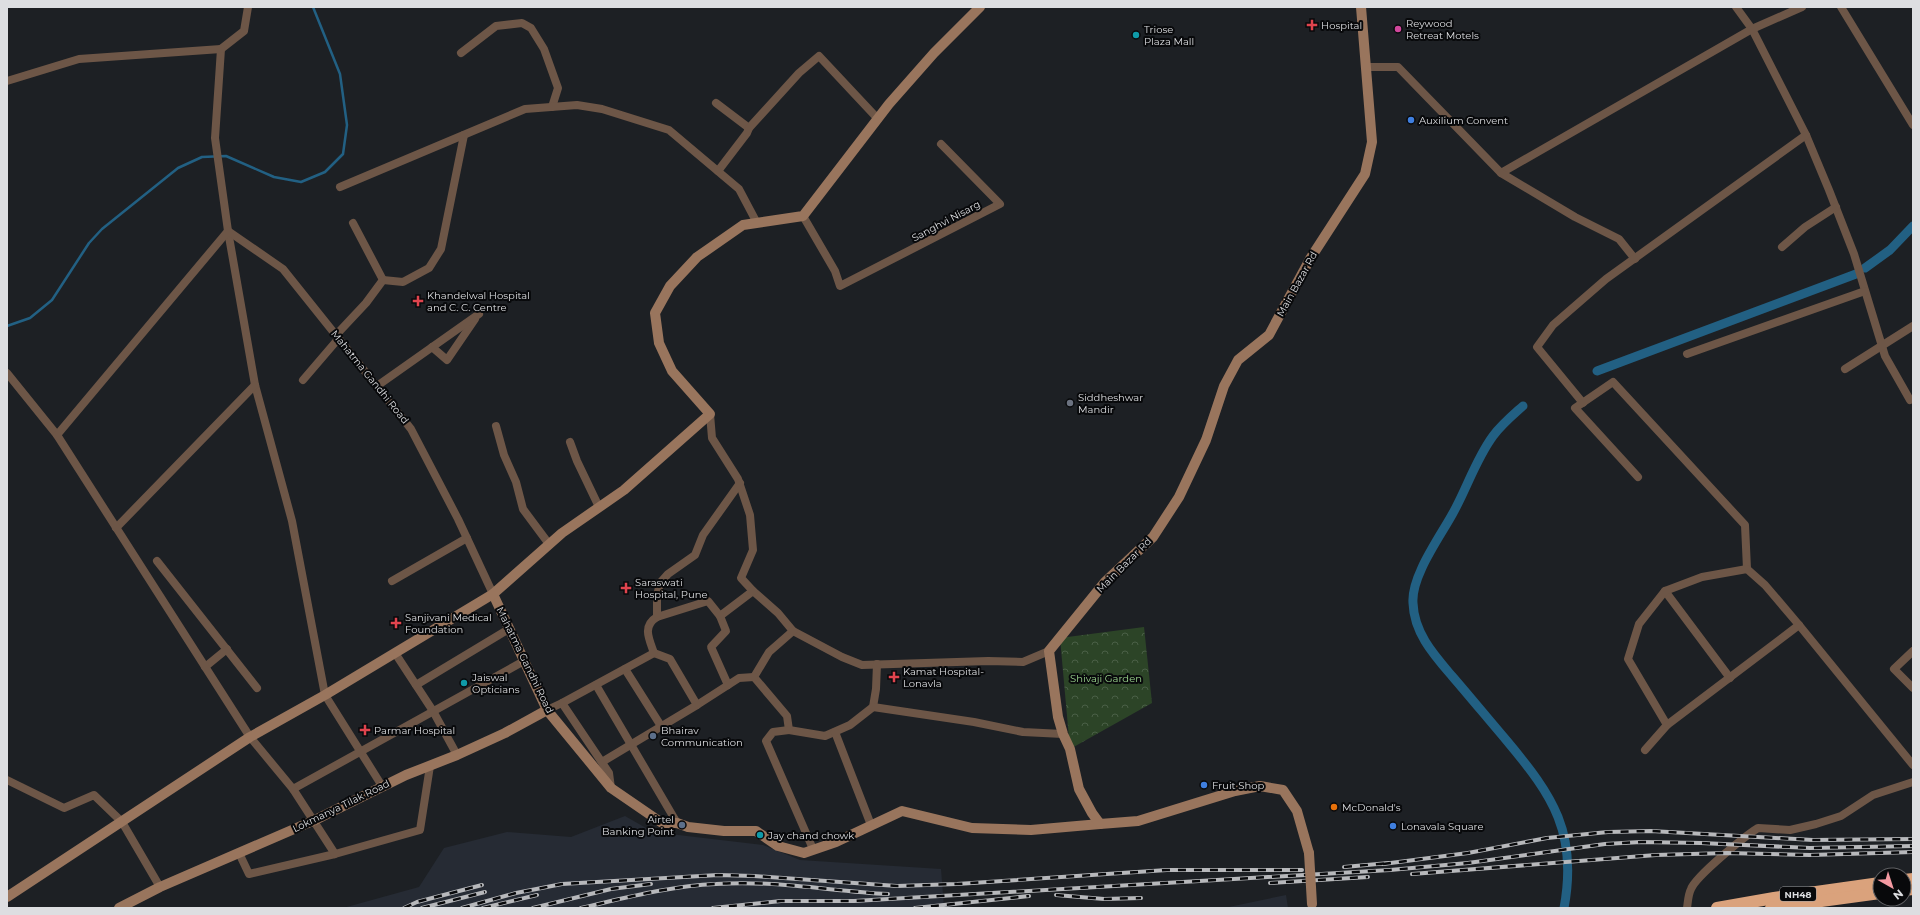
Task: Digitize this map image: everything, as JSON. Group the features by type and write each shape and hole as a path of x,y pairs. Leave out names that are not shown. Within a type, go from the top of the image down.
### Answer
{"highway":[{"name":"NH48","path":"1717,908 1774,898 1872,884"},
{"name":"NH48","path":"1771,908 1872,894"}],"main road":[{"path":"7,897 250,737 325,695 493,594 562,532 624,490 710,414 672,371 659,343 655,313 670,286 697,257 742,225 803,216 878,119 934,53 980,7"},
{"name":"Main Bazar Rd","path":"1049,651 1105,582 1153,537 1179,497 1206,440 1224,386 1238,360 1269,335 1310,259 1365,174 1372,142 1361,7"},
{"name":"Mahatma Gandhi Road","path":"493,594 547,710 611,788 662,823 677,823 688,827 724,831 756,831 778,846 804,853 836,842 902,811 972,828 1031,830 1100,824"},
{"path":"1049,651 1058,717 1063,734 1070,749 1079,789 1092,813 1100,824 1138,821 1235,791 1260,786 1283,790 1297,811 1310,853 1312,906"},
{"name":"Lokmanya Tilak Road","path":"119,908 160,887 315,820 382,786 457,755 547,710"}],"street":[{"path":"7,82 79,58 221,49 244,31 248,7"},
{"path":"1736,7 1752,29 1806,135 1836,207 1865,291 1885,356 1910,400"},
{"path":"1501,174 1752,29 1802,7"},
{"path":"1841,7 1913,125"},
{"path":"462,53 496,26 522,23 530,28 544,49 558,88 552,107"},
{"path":"221,49 215,138 228,230 255,385 292,521 325,695 382,786"},
{"path":"718,170 747,133 749,128 799,72 819,56 878,119"},
{"path":"1367,67 1398,67 1501,174 1575,217 1619,239 1635,258"},
{"path":"716,102 749,128"},
{"path":"340,187 525,109 577,105 602,109 669,130 739,189 757,223"},
{"path":"383,280 402,282 429,268 442,249 464,135"},
{"path":"1582,403 1537,347 1553,325 1606,279 1806,135"},
{"name":"Sanghvi Nisarg","path":"803,216 835,271 840,286 1000,204 941,144"},
{"path":"1782,247 1806,227 1836,207"},
{"path":"353,223 383,280"},
{"path":"57,435 228,230"},
{"name":"Mahatma Gandhi Road","path":"228,230 284,269 411,429 467,538 493,594"},
{"path":"303,380 383,280"},
{"path":"1687,354 1865,291"},
{"path":"377,386 432,347 479,314 447,360 432,347"},
{"path":"1845,369 1913,326"},
{"path":"7,373 57,435 250,737 293,789 315,820 335,854"},
{"path":"1638,477 1575,408 1614,382 1745,525 1747,568 1765,585 1913,765"},
{"path":"116,528 255,385"},
{"path":"710,414 712,438 740,482 750,515 753,550 741,578 778,613 793,631 842,657 862,665 988,661 1023,662 1049,651"},
{"path":"496,426 504,455 516,482 523,509 549,544"},
{"path":"570,442 577,462 599,507"},
{"path":"657,617 657,596 660,583 668,574 695,555 703,535 740,482"},
{"path":"392,581 467,538"},
{"path":"157,562 257,688"},
{"path":"1667,725 1628,658 1639,624 1665,591 1702,577 1747,568"},
{"path":"720,616 753,591"},
{"path":"1665,591 1730,678"},
{"path":"697,705 670,660 654,653 647,631 651,620 708,601 720,616 726,631 711,647 728,685"},
{"path":"1645,750 1667,725 1799,626"},
{"path":"416,685 509,629"},
{"path":"754,677 769,652 793,631"},
{"path":"205,667 227,649"},
{"path":"1913,651 1894,669 1913,688"},
{"path":"395,653 433,711 457,755"},
{"name":"Lokmanya Tilak Road","path":"547,710 654,653"},
{"path":"293,789 524,661"},
{"path":"813,849 766,741 773,732 788,730 825,736 850,726 873,707 876,689 877,664"},
{"path":"625,669 661,726"},
{"path":"602,762 739,678 754,677"},
{"path":"754,677 787,716 788,730"},
{"path":"596,685 677,823"},
{"path":"562,703 609,773 611,788"},
{"path":"873,707 974,722 1023,732 1063,734"},
{"path":"835,732 871,825"},
{"path":"239,853 249,874 335,854 420,830 430,766"},
{"path":"7,780 64,808 94,795 122,822 160,887"},
{"path":"1687,908 1691,889 1695,882 1758,828 1790,830 1816,824 1841,816 1873,795 1913,782"}],"shaded area":[{"path":"625,816 653,832 763,845 800,860 941,869 944,908 343,908 419,887 444,848 507,832 571,837"},
{"path":"1286,895 1288,908 1224,908"}],"green space":[{"name":"Shivaji Garden","path":"1144,627 1152,703 1070,749 1060,638"}],"waterway":[{"path":"7,326 30,318 52,300 89,243 102,229 178,168 202,157 226,156 274,177 301,182 325,172 343,154 347,125 340,74 313,7"},
{"path":"1865,268 1890,250 1913,226"},
{"path":"1597,371 1856,274"},
{"path":"1523,406 1496,432 1487,445 1458,503 1421,569 1414,592 1413,603 1417,624 1432,652 1507,741 1549,798 1558,817 1564,837 1567,858 1567,882 1564,908"}],"railway":[{"path":"1383,864 1468,853 1547,838 1608,832 1651,831 1813,840 1913,839"},
{"path":"713,908 781,901 854,901 1390,870 1468,863 1605,844 1641,842 1810,848 1913,846"},
{"path":"1412,874 1656,855 1727,853 1810,855 1913,852"},
{"path":"1344,867 1389,863"},
{"path":"462,908 516,893 562,884 718,875 754,876 897,886 957,884 1167,870 1302,870"},
{"path":"1270,883 1368,877"},
{"path":"581,908 665,890 716,884 759,883 888,894"},
{"path":"533,908 611,889 651,884"},
{"path":"404,908 417,902 482,885"},
{"path":"422,908 485,892"},
{"path":"483,908 537,895"},
{"path":"1056,895 1104,899 1141,898"},
{"path":"915,908 1029,896"}],"place":[{"name":"Hospital","path":"1312,25"},
{"name":"Reywood Retreat Motels","path":"1398,29"},
{"name":"Triose Plaza Mall","path":"1136,35"},
{"name":"Auxilium Convent","path":"1411,120"},
{"name":"Khandelwal Hospital and C. C. Centre","path":"418,301"},
{"name":"Siddheshwar Mandir","path":"1070,403"},
{"name":"Saraswati Hospital, Pune","path":"626,588"},
{"name":"Sanjivani Medical Foundation","path":"396,623"},
{"name":"Kamat Hospital- Lonavla","path":"894,677"},
{"name":"Jaiswal Opticians","path":"464,683"},
{"name":"Parmar Hospital","path":"365,730"},
{"name":"Bhairav Communication","path":"653,736"},
{"name":"Fruit Shop","path":"1204,785"},
{"name":"McDonald's","path":"1334,807"},
{"name":"Airtel Banking Point","path":"682,825"},
{"name":"Lonavala Square","path":"1393,826"},
{"name":"Jay chand chowk","path":"760,835"}]}
